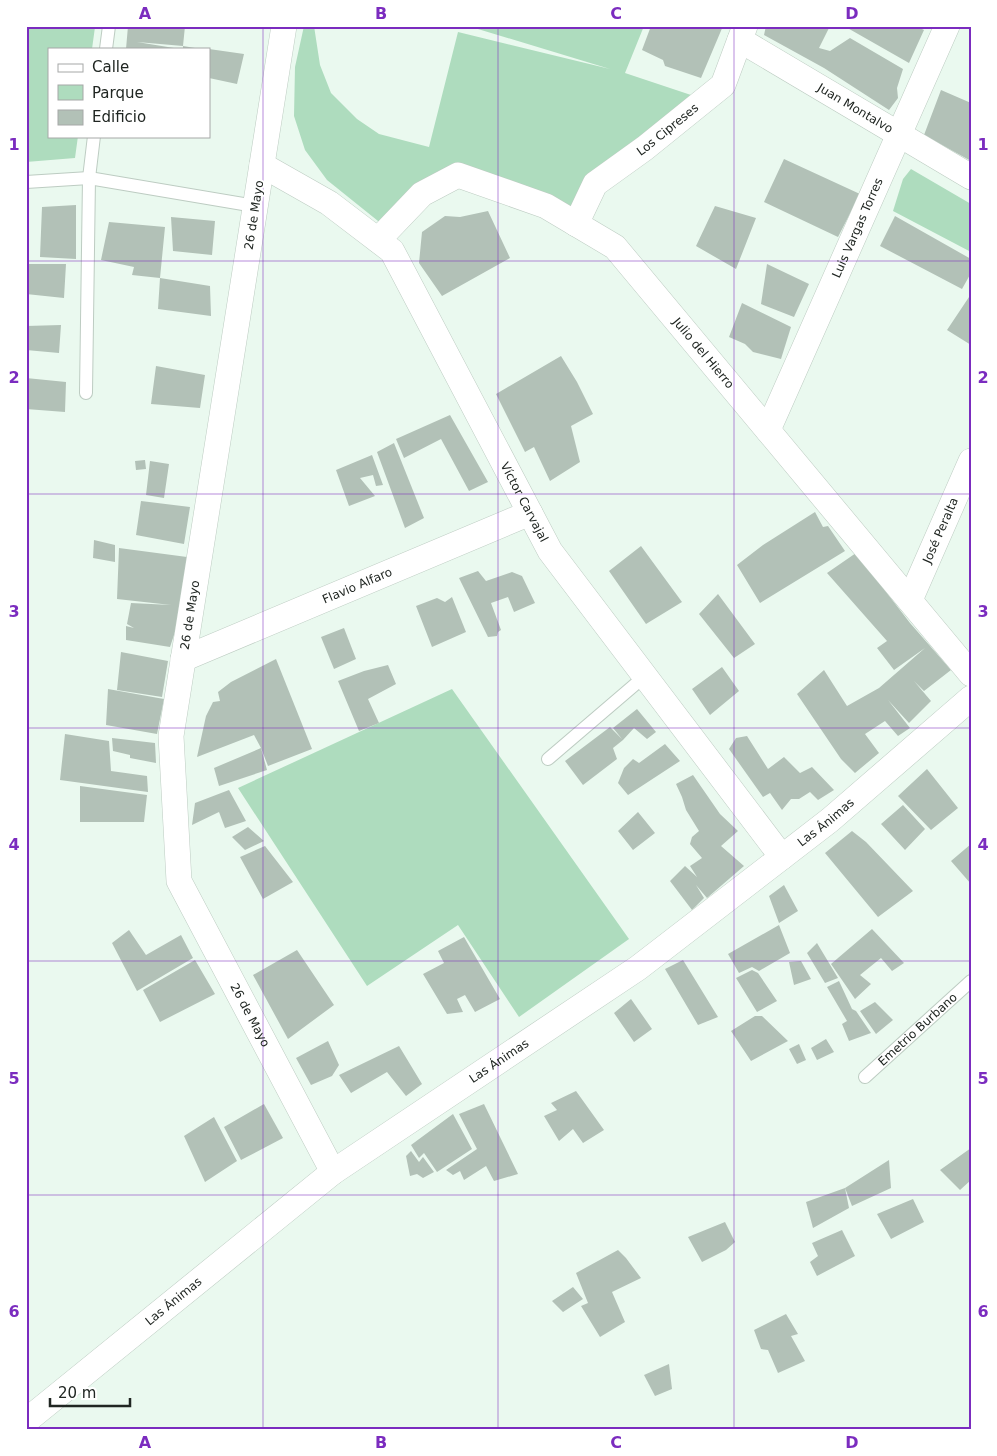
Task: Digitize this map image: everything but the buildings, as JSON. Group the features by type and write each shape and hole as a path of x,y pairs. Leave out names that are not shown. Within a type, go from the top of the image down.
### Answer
{"street":[{"name":"26 de Mayo","path":"284,26 171,736 179,881 333,1172"},
{"name":"Luis Vargas Torres","path":"768,430 947,26"},
{"name":"Juan Montalvo","path":"743,33 899,134 971,177"},
{"name":"Los Cipreses","path":"576,224 595,184 645,148 723,85 743,33"},
{"name":"Víctor Carvajal","path":"262,165 329,203 392,250 550,551 782,857"},
{"name":"Julio del Hierro","path":"378,240 422,194 458,175 546,206 615,246 971,674"},
{"name":"José Peralta","path":"910,600 971,461"},
{"name":"Flavio Alfaro","path":"183,659 530,513"},
{"name":"Las Ánimas","path":"26,1422 333,1172 638,968 830,820 971,698"}],"lane":[{"path":"106,48 109,26"},
{"path":"86,393 89,178 94,138"},
{"path":"26,182 89,178 255,206"},
{"path":"548,759 644,676"},
{"name":"Emetrio Burbano","path":"865,1077 971,981"}],"green space":[{"path":"26,26 95,27 92,48 48,48 48,138 78,138 75,158 26,162"},
{"path":"304,26 314,26 320,65 331,93 357,119 379,134 429,147 458,32 610,69 468,26 644,26 625,73 697,97 574,213 452,165 383,225 327,180 305,150 294,116 295,67"},
{"path":"911,169 971,204 971,252 893,211 903,179"},
{"path":"452,689 629,939 519,1017 458,925 367,986 238,788"}]}
